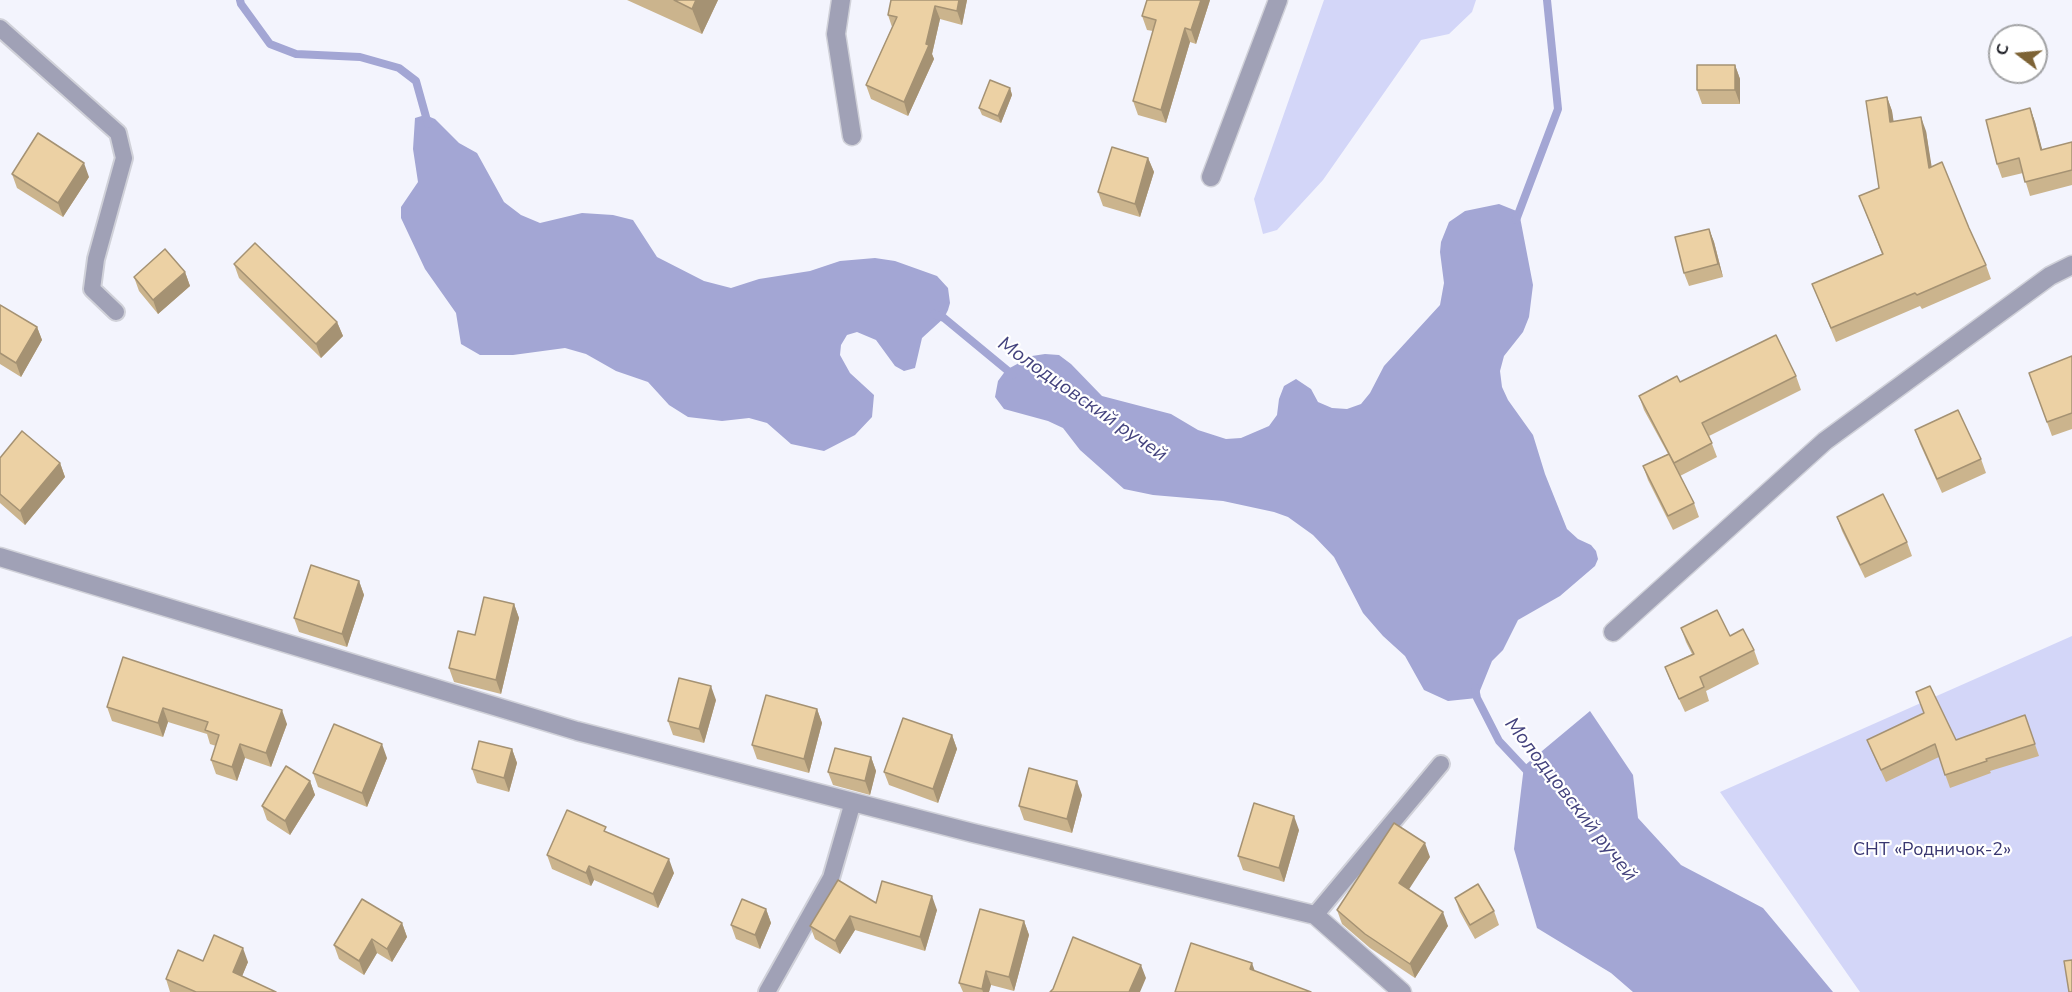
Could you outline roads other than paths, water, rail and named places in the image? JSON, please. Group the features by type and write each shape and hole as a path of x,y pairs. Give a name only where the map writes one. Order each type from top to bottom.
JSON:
{"street":[{"path":"841,0 836,34 852,136"},
{"path":"1211,177 1278,0"},
{"path":"1613,632 1825,441 2050,276 2072,265"},
{"path":"0,557 578,731 974,833 1315,915 1402,992"}],"lane":[{"path":"0,28 118,133 124,158 96,259 92,289 116,312"},
{"path":"1315,915 1441,764"},
{"path":"767,992 831,878 853,802"}],"water":[{"path":"425,115 435,119 459,143 477,153 504,202 521,215 540,223 582,213 613,215 633,220 657,257 704,281 731,288 759,279 810,271 840,261 875,258 895,261 937,276 948,288 950,303 948,310 944,318 922,338 915,368 904,371 895,366 876,340 857,332 847,335 841,345 840,355 850,373 874,395 872,417 855,435 824,451 791,444 767,423 749,418 722,421 688,417 669,405 648,382 616,371 586,354 565,348 513,355 480,355 461,344 456,313 425,269 401,218 401,207 418,182 413,149 415,118"},
{"path":"1499,204 1519,212 1533,285 1529,317 1523,332 1504,356 1500,371 1502,387 1508,400 1533,435 1545,474 1567,529 1578,539 1591,545 1598,559 1595,566 1560,596 1518,620 1503,650 1492,661 1477,698 1448,701 1424,690 1405,656 1363,613 1334,557 1313,535 1288,517 1223,501 1153,495 1124,489 1080,450 1063,428 1048,421 1004,409 995,397 998,381 1006,370 1032,356 1045,354 1059,355 1102,396 1171,414 1198,430 1226,439 1241,438 1269,426 1277,415 1279,399 1284,386 1296,379 1311,389 1318,402 1332,408 1347,409 1361,404 1370,393 1384,366 1440,305 1444,283 1441,242 1449,222 1465,211"},
{"path":"1590,711 1633,775 1638,818 1681,865 1763,908 1833,992 1633,992 1611,973 1537,928 1514,849 1524,766"}],"waterway":[{"name":"Молодцовский ручей","path":"240,0 270,44 296,54 360,57 399,68 416,81 428,124"},
{"path":"1516,220 1558,109 1547,0"},
{"name":"Молодцовский ручей","path":"934,314 944,318 1013,375"},
{"name":"Молодцовский ручей","path":"1475,688 1477,698 1499,741 1530,774"}],"park label":[{"name":"СНТ «Родничок-2»","path":"1932,851"}]}
